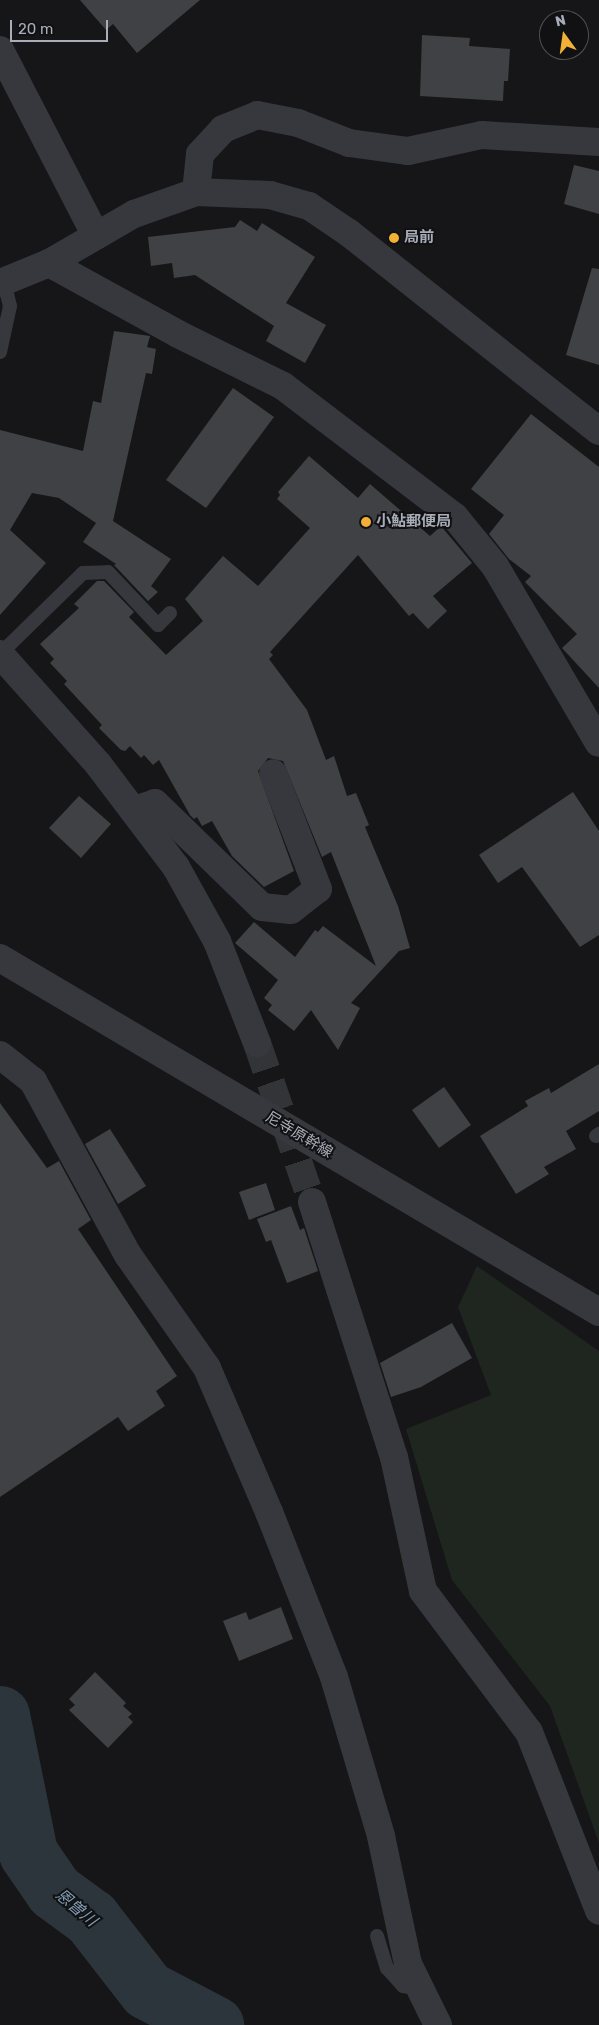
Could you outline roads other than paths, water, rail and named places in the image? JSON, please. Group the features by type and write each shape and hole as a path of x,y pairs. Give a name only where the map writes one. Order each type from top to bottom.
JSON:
{"street":[{"path":"0,50 96,236"},
{"path":"196,192 200,154 223,128 257,115 298,123 349,143 408,151 482,135 504,134 599,142"},
{"path":"2,282 49,263 134,214 196,192 270,195 309,206 349,233 599,431"},
{"path":"49,263 178,334 283,386 455,518 495,566 598,737"},
{"path":"0,654 135,810 176,867 217,941 257,1043"},
{"path":"135,810 155,803 262,907 291,910 318,889 272,792"},
{"name":"尼寺原幹線","path":"0,958 599,1312"},
{"path":"0,1055 33,1081 128,1255 207,1368 269,1512 334,1677 381,1836 408,1964 438,2025"},
{"path":"312,1202 394,1457 423,1591 529,1732 599,1911"}],"lane":[{"path":"0,352 10,306 2,282"},
{"path":"0,654 83,573 108,572 162,628 170,612"},
{"path":"377,1936 387,1968 403,1986 420,1989"}],"waterway":[{"name":"恩曽川","path":"0,1715 28,1853 54,1891 91,1918 147,1990 214,2025"}],"tunnel":[{"path":"257,1043 312,1202"}],"place":[{"name":"局前","path":"394,238"},
{"name":"小鮎郵便局","path":"366,522"}]}
